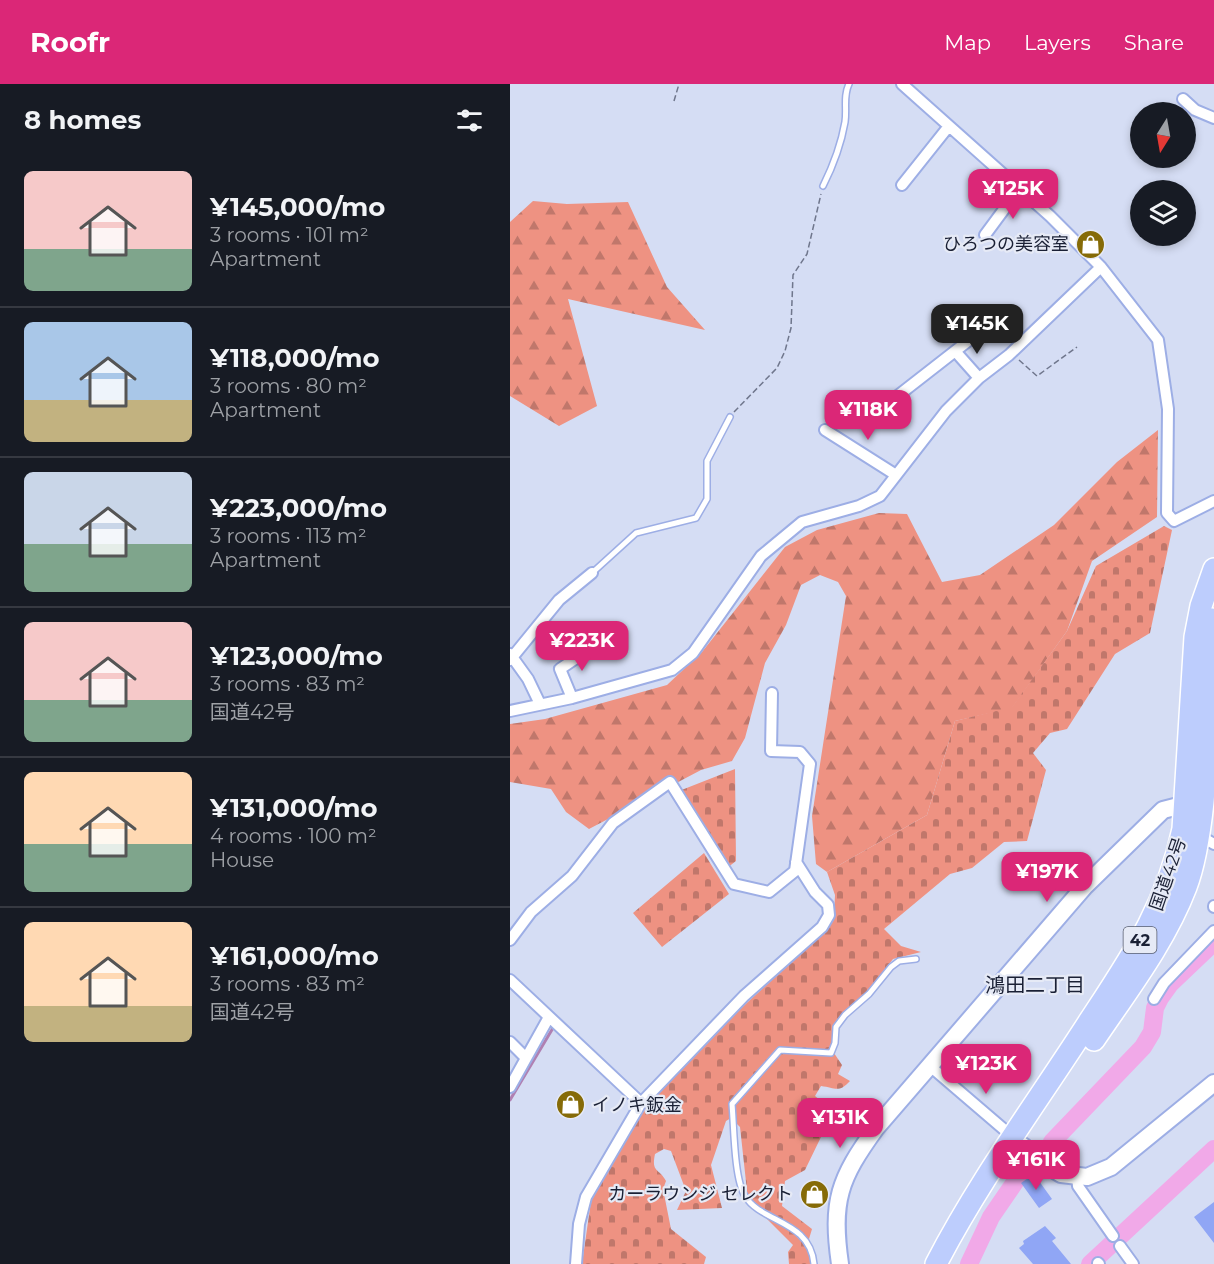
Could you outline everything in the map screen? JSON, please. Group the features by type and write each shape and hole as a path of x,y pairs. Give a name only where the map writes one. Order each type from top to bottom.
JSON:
{"highway":[{"name":"国道42号","path":"1204,715 1191,671 1201,606 1214,570"},
{"name":"国道42号","path":"936,1264 972,1200 1018,1142 1138,974 1175,913 1187,885 1197,845 1195,802 1214,610"},
{"name":"国道42号","path":"950,1264 1018,1142"}],"street":[{"path":"902,84 1019,189 1101,267 1158,340 1168,409 1167,513 1174,521 1214,501"},
{"path":"1183,99 1195,110 1214,118"},
{"path":"902,185 949,126"},
{"path":"985,235 1019,189"},
{"path":"510,711 572,698 672,670 693,653 761,556 802,522 859,506 880,496 946,411 1101,267"},
{"path":"868,419 977,334"},
{"path":"955,351 979,378"},
{"path":"825,430 896,476"},
{"path":"540,704 528,679 511,657 559,600 592,573"},
{"path":"572,698 560,669 594,646"},
{"path":"510,940 531,912 572,876 613,823 670,782 734,884 770,892 795,871 810,764 800,752 771,751 772,693"},
{"path":"840,1264 836,1214 840,1188 856,1156 876,1128 1085,886 1162,810 1195,802"},
{"path":"576,1264 579,1224 586,1197 641,1103 744,996 822,927 829,915 828,905 815,892 796,862"},
{"path":"1154,999 1164,983 1214,931"},
{"path":"510,980 641,1103"},
{"path":"510,1087 549,1017"},
{"path":"510,1042 526,1058"},
{"path":"930,1066 1037,1159 1061,1174 1077,1176 1087,1176 1111,1167 1214,1083"},
{"path":"1077,1176 1078,1186 1113,1236"},
{"path":"1120,1246 1133,1264"}],"lane":[{"path":"823,186 833,167 842,133 846,92 849,84"},
{"path":"592,573 636,533 696,518 706,499 707,460 730,417"},
{"path":"814,1264 807,1241 745,1197 740,1181 732,1104 780,1050 831,1053 835,1043 836,1027 845,1015 869,994 891,967 899,961 916,959"}],"path":[{"path":"674,101 679,84"},
{"path":"730,417 740,403 777,368 785,351 791,328 793,275 807,254 823,186"},
{"path":"1011,353 1037,376 1077,347"}],"green space":[{"path":"533,201 567,204 628,202 667,287 705,330 568,299 597,406 559,426 510,396 510,222"},
{"path":"1158,430 1157,517 1092,561 1067,631 1012,708 955,721 927,815 827,872 816,864 812,816 846,596 838,582 820,575 801,585 786,625 765,663 745,738 732,761 701,770 589,829 566,812 551,789 510,782 510,724 545,719 667,685 702,652 785,547 817,530 879,513 907,514 942,582 980,575 1054,525 1117,462"},
{"path":"1164,526 1172,530 1150,633 1115,654 1067,729 1050,733 1033,753 1046,770 1027,841 1004,842 972,868 950,874 884,929 901,946 921,952 893,959 869,990 840,1020 834,1053 842,1065 838,1074 850,1081 840,1088 821,1086 815,1096 833,1111 832,1120 805,1170 785,1181 782,1206 812,1229 809,1239 811,1264 789,1264 788,1252 793,1245 748,1200 740,1127 731,1118 726,1121 711,1165 722,1208 677,1210 686,1191 671,1151 664,1149 655,1154 655,1167 666,1181 663,1189 671,1229 706,1257 704,1264 582,1264 591,1201 640,1113 715,1032 808,947 834,915 835,895 827,872 927,815 955,721 1012,707 1067,631 1096,566"},
{"path":"735,769 736,861 727,868 679,791"},
{"path":"704,853 729,894 662,947 633,913"}],"building":[{"path":"1034,1174 1052,1199 1039,1208 1021,1183"},
{"path":"1214,1202 1214,1243 1194,1217"},
{"path":"1045,1226 1056,1238 1052,1241 1071,1264 1033,1264 1019,1248 1024,1244 1023,1241"}],"waterway":[{"path":"1052,1142 1143,1047 1152,1032 1155,1008 1160,998 1170,984 1214,942"},
{"path":"510,1100 553,1028"},
{"path":"1090,1264 1214,1149"},
{"path":"969,1264 991,1217 1017,1179"}],"place":[{"name":"ひろつの美容室","path":"1090,244"},
{"name":"イノキ鈑金","path":"571,1105"},
{"name":"カーラウンジ セレクト","path":"814,1194"}],"district":[{"name":"鴻田二丁目","path":"1035,985"}]}
